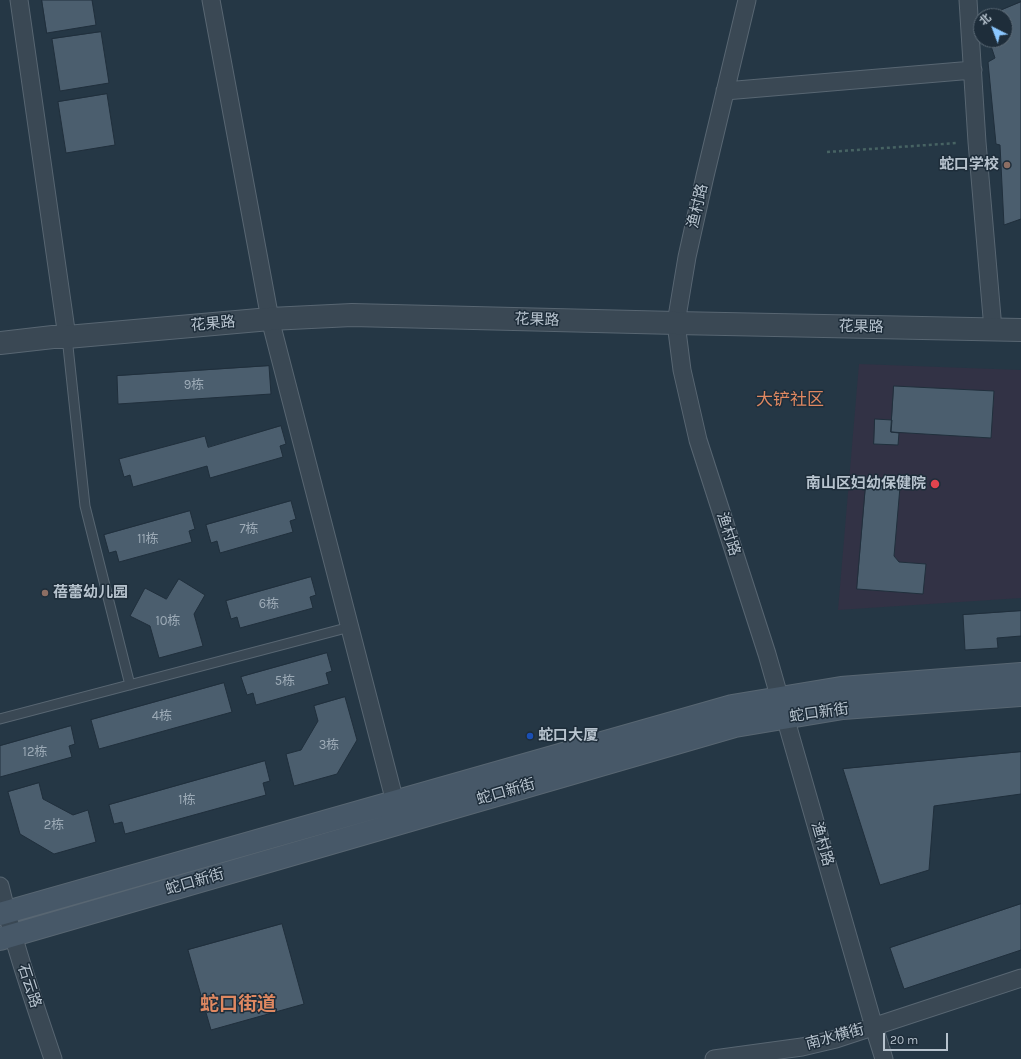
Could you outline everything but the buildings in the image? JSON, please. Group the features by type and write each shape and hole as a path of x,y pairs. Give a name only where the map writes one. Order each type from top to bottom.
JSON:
{"main road":[{"name":"蛇口新街","path":"7,937 735,726 841,688 1021,674"},
{"name":"蛇口新街","path":"3,914 732,706 843,708 1021,695"}],"street":[{"path":"0,356 36,351 60,337 19,0"},
{"path":"211,0 270,319 395,802"},
{"name":"渔村路","path":"747,0 687,257 676,324 682,370 698,440 767,654 884,1059"},
{"path":"968,0 978,142 994,329"},
{"path":"725,91 973,70"},
{"name":"花果路","path":"0,343 270,319 352,315 676,324 1021,330"},
{"name":"石云路","path":"0,886 7,937 26,979 53,1059"},
{"name":"南水横街","path":"714,1059 802,1047 836,1039 1021,978"}],"lane":[{"path":"60,337 85,506 130,685"},
{"path":"0,719 350,627"}],"path":[{"path":"827,152 978,142"}],"shaded area":[{"name":"南山区妇幼保健院","path":"859,364 1021,370 1021,598 838,610"}],"place":[{"name":"蛇口学校","path":"1007,165"},
{"name":"南山区妇幼保健院","path":"935,484"},
{"name":"蓓蕾幼儿园","path":"45,593"},
{"name":"蛇口大厦","path":"530,736"}],"district":[{"name":"大铲社区","path":"790,400"},
{"name":"蛇口街道","path":"238,1005"}]}
